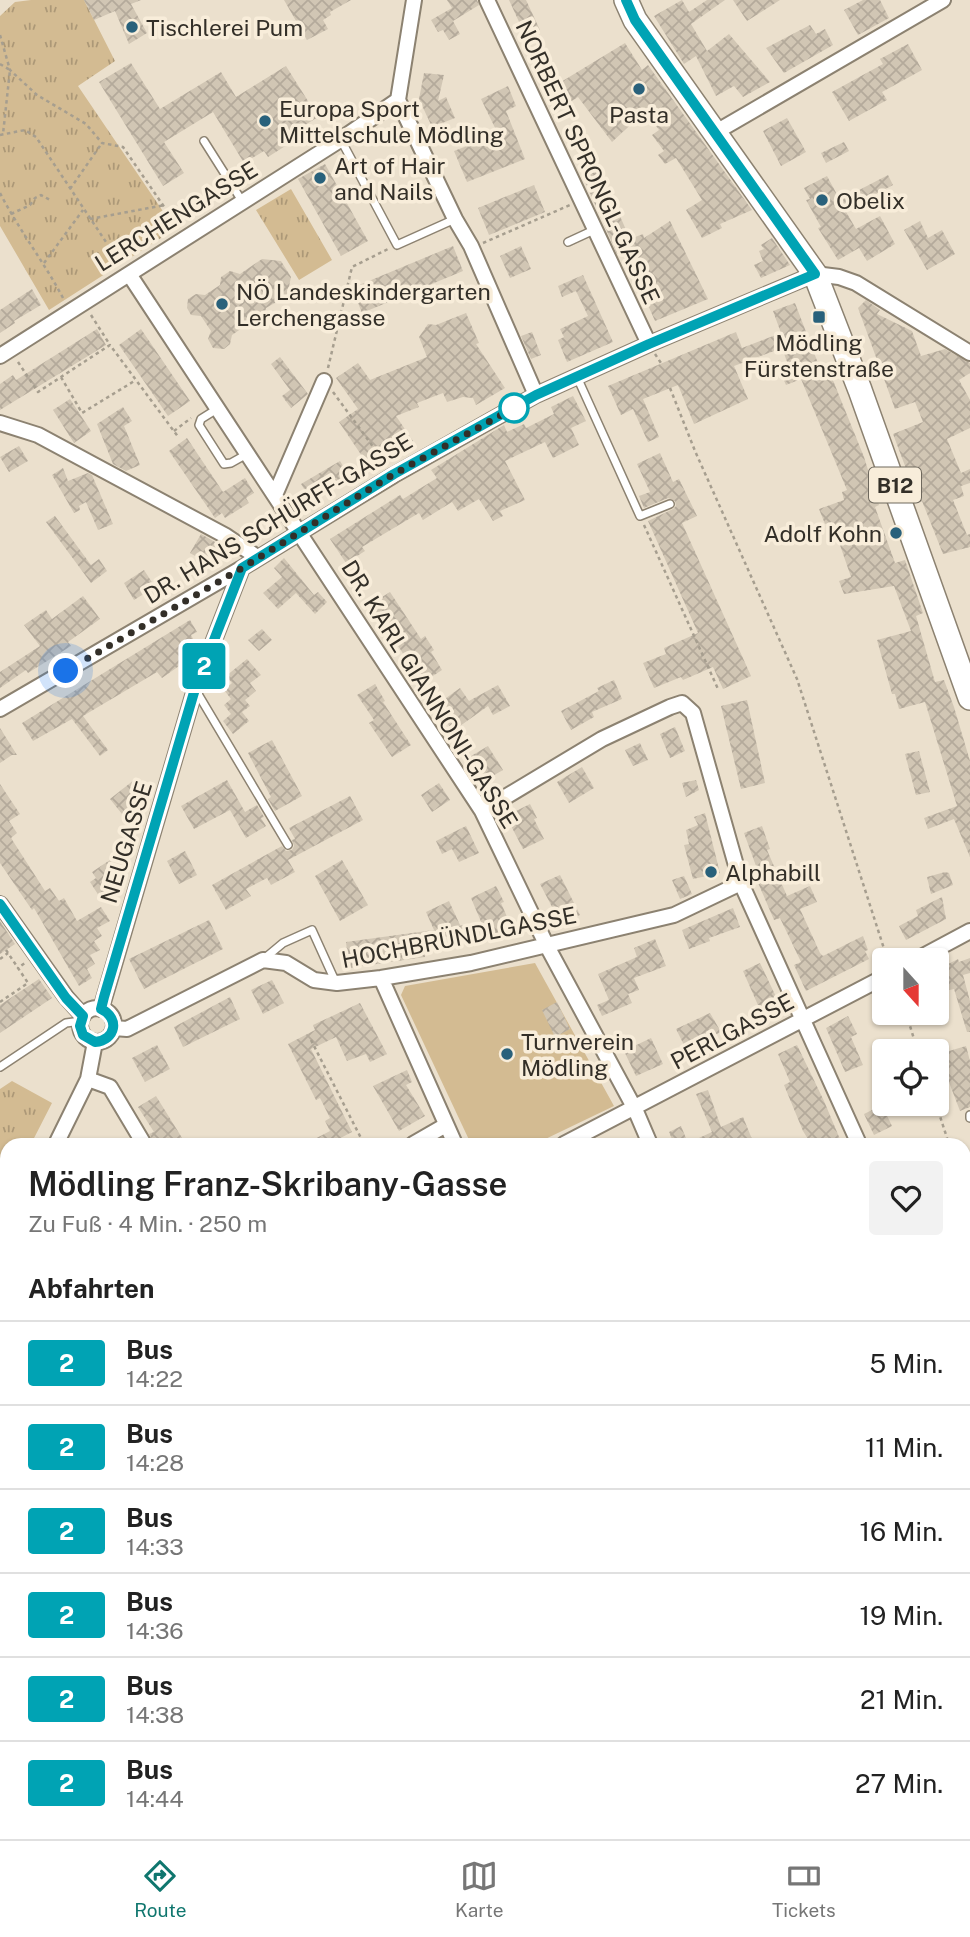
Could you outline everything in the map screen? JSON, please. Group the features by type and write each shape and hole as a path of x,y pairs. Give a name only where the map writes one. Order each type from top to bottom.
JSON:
{"main road":[{"name":"B12","path":"626,0 635,20 815,274 965,668 970,698"}],"street":[{"path":"414,0 397,100 471,246 536,395"},
{"name":"NORBERT SPRONGL-GASSE","path":"487,0 649,344"},
{"path":"716,132 943,0"},
{"name":"LERCHENGASSE","path":"5,353 340,140 397,100"},
{"name":"DR. KARL GIANNONI-GASSE","path":"129,274 482,811 547,946 635,1109 647,1138"},
{"path":"815,274 839,277 856,283 970,352"},
{"name":"DR. HANS SCHÜRFF-GASSE","path":"0,709 242,568 394,474 536,395 815,274"},
{"path":"275,495 324,381"},
{"path":"0,423 38,435 226,536 257,557"},
{"name":"NEUGASSE","path":"101,1009 195,689 242,568"},
{"path":"482,811 602,739 682,703 693,713 741,883 856,1138"},
{"name":"HOCHBRÜNDLGASSE","path":"263,960 286,963 314,980 337,983 381,978 471,963 674,915 741,883"},
{"path":"0,904 82,1018 83,1035 95,1042 106,1040 114,1028 112,1018 101,1009 91,1010 82,1018"},
{"path":"938,948 970,931"},
{"path":"114,1028 127,1029 263,960"},
{"path":"381,978 452,1138"},
{"name":"PERLGASSE","path":"576,1138 872,983"},
{"path":"59,1138 88,1079 95,1042"},
{"path":"88,1079 110,1087 141,1138"},
{"path":"423,1138 446,1125"}],"lane":[{"path":"340,140 397,245 455,219"},
{"path":"204,141 242,201"},
{"path":"568,242 594,230"},
{"path":"577,377 640,516 670,504"},
{"path":"217,409 201,419 199,425 224,464 231,463 247,453"},
{"path":"195,689 288,845"},
{"path":"263,960 283,943 312,930 337,983"},
{"path":"0,1067 66,1023 82,1018"}],"path":[{"path":"0,35 10,70 1,134 25,130 36,137 83,210 129,274"},
{"path":"0,64 37,95 86,124 102,143 123,147 185,237"},
{"path":"70,189 102,143"},
{"path":"0,193 11,214 76,307 110,345 179,438"},
{"path":"11,214 30,205 34,198 41,195 50,200"},
{"path":"471,246 491,241 580,201"},
{"path":"90,219 165,205"},
{"path":"44,263 83,210"},
{"path":"394,474 324,381 352,267 397,245"},
{"path":"5,353 38,392 110,345"},
{"path":"61,377 82,412 136,380"},
{"path":"670,388 695,451 797,679 884,948"},
{"path":"640,516 718,689"},
{"path":"0,959 7,951 27,983 0,1002"},
{"path":"18,968 37,955"},
{"path":"311,1040 360,1138"},
{"path":"940,1116 947,1138"}],"green space":[{"path":"84,0 115,61 78,86 175,229 49,310 0,226 0,16 15,2"},
{"path":"291,189 332,260 299,280 256,210"},
{"name":"Turnverein Mödling","path":"535,963 614,1106 547,1138 468,1138 401,995 405,986"},
{"path":"12,1081 52,1103 34,1138 0,1138 0,1089"}],"building":[{"name":"Tischlerei Pum","path":"84,0 141,0 131,4 147,33 129,44 115,11 94,20"},
{"path":"284,0 351,0 330,12 331,15 323,20 328,29 307,40"},
{"path":"447,0 477,0 479,5 453,21 460,34 449,40 443,30 438,32 431,20 452,8"},
{"path":"509,0 526,0 540,30 526,37"},
{"path":"682,0 689,12 707,0 725,0 691,24 707,51 729,34 770,82 743,97 734,86 716,96 696,56 684,64 654,16"},
{"path":"733,0 780,0 747,21"},
{"path":"863,0 880,0 889,18 858,35 844,10"},
{"path":"810,25 816,34 825,29 833,45 784,73 766,48"},
{"path":"625,43 642,70 648,65 752,210 720,224 722,228 702,238 686,210 702,200 676,158 665,164 658,155 664,151 652,135 659,130 645,111 612,142 578,97 567,104 556,85"},
{"path":"908,44 922,70 882,92 887,100 849,121 832,92 883,64 880,59"},
{"name":"Europa Sport Mittelschule Mödling","path":"131,63 160,109 221,72 236,97 286,66 318,117 305,125 309,131 268,157 264,151 244,163 213,112 164,142 184,173 163,186 99,82"},
{"path":"424,73 444,75 438,101 446,97 455,118 432,127 419,99"},
{"path":"508,86 516,106 506,111 525,159 467,182 454,151 498,134 481,99"},
{"path":"787,118 806,152 781,166 763,131"},
{"path":"844,142 849,151 826,163 821,153"},
{"path":"325,164 368,241 341,256 298,179"},
{"path":"599,168 630,239 643,234 644,238 670,221 708,299 655,321 624,251 617,254 583,177"},
{"path":"888,175 893,185 845,210 856,229 880,216 895,244 867,261 859,248 838,260 818,228 821,227 806,200 810,199 804,188 827,176 840,200"},
{"path":"534,185 545,212 489,235 478,208"},
{"path":"920,221 928,238 942,230 955,254 927,270 904,230"},
{"path":"772,238 790,265 761,278 754,265 763,261 759,251 764,249 761,245"},
{"path":"453,246 463,271 362,313 352,288"},
{"path":"521,246 531,269 510,278 500,256"},
{"name":"NÖ Landeskindergarten Lerchengasse","path":"262,259 281,261 291,277 287,296 266,308 263,323 256,328 245,326 232,335 230,344 224,349 213,348 208,339 211,331 201,316 191,315 187,308 188,299 196,294 205,295 220,285 221,277 230,271 240,274"},
{"path":"583,275 613,342 567,362 558,340 564,337 560,329 588,316 576,291 562,297 558,286"},
{"path":"32,289 41,305 0,333 0,310"},
{"path":"866,300 880,310 877,314 912,331 921,356 945,349 970,363 970,373 959,380 970,400 970,428 947,439 961,473 970,469 970,483 961,486 964,496 953,500 967,535 970,534 970,547 943,554 922,501 919,503 893,434 923,422 915,402 895,409 858,308"},
{"path":"795,303 821,371 828,368 864,457 879,505 875,507 895,563 905,560 923,613 916,616 935,682 944,680 954,707 970,761 970,857 954,819 928,829 924,818 957,806 925,702 899,709 895,694 892,694 877,640 911,631 894,586 844,594 839,581 851,577 832,522 825,524 819,509 844,500 842,492 847,490 801,379 786,385 781,374 790,370 782,348 734,366 748,399 694,424 678,385 643,399 659,437 648,442 633,409 621,415 608,386 736,332 742,348 781,333 773,311"},
{"path":"466,313 479,343 476,344 505,388 476,405 473,398 463,397 447,402 443,393 417,403 419,407 396,416 413,441 370,468 339,422 358,409 336,378 358,363 370,380 427,357 419,337 428,324 436,325"},
{"path":"97,329 106,345 0,410 0,384 13,375 16,380"},
{"path":"141,329 190,401 168,416 119,345"},
{"path":"532,332 541,355 531,359 521,336"},
{"path":"280,357 308,394 291,408 282,396 290,390 271,364"},
{"path":"573,396 586,421 571,428 579,445 553,458 545,442 505,461 525,500 500,511 503,516 493,521 479,499 458,511 452,502 423,520 419,513 362,547 365,551 346,563 330,539 400,495 403,499 437,478 431,470 504,425 507,432 524,424 526,428 554,414 551,407"},
{"path":"70,399 91,431 74,443 53,410"},
{"path":"123,407 132,421 124,426 140,465 126,471 113,464 97,424"},
{"path":"187,438 223,492 245,478 254,493 246,498 249,503 225,518 222,513 215,518 169,451"},
{"path":"19,446 28,461 9,472 0,457"},
{"path":"660,453 673,482 679,479 697,516 682,523 751,676 723,689 713,667 683,680 681,677 654,688 643,663 666,654 664,648 698,633 648,521 673,509 676,506 675,501 668,498 644,508 639,496 650,492 637,464"},
{"path":"340,461 351,479 312,502 301,484"},
{"path":"63,468 68,481 88,473 92,475 113,524 98,530 86,502 74,513 52,475"},
{"path":"55,516 91,565 99,559 107,571 91,583 46,522"},
{"path":"201,534 222,546 211,565 190,553"},
{"path":"284,558 314,595 318,592 327,602 315,614 296,593 278,609 263,593 282,577 274,568"},
{"path":"144,570 155,587 134,600 124,583"},
{"path":"390,592 421,639 425,636 442,670 422,683 371,604"},
{"path":"83,596 100,619 68,642 71,646 28,673 26,670 0,688 0,672 40,646 24,625 46,610 52,619"},
{"path":"190,620 197,632 191,635 197,646 185,652 189,659 162,678 157,672 83,716 108,750 100,756 72,719 33,741 22,723"},
{"path":"262,629 272,640 259,651 248,640"},
{"path":"247,659 261,675 250,683 256,691 245,700 250,706 242,712 249,721 233,734 223,721 231,714 224,705 231,699 224,690 232,683 226,676"},
{"path":"614,680 622,699 592,712 594,717 571,730 561,711"},
{"path":"375,684 385,701 383,702 411,745 392,757 369,723 374,720 357,695"},
{"path":"498,685 510,706 493,715 488,706 453,731 435,706 460,688 469,701"},
{"path":"747,700 765,783 741,789 721,706"},
{"path":"675,727 685,751 670,758 660,734"},
{"path":"0,728 17,755 12,755 0,763"},
{"path":"272,740 302,796 275,811 268,799 271,797 248,753"},
{"path":"640,743 648,760 633,766 625,750"},
{"path":"488,746 503,770 482,782 466,759"},
{"path":"919,751 930,792 916,795 905,754"},
{"path":"582,767 594,788 569,803 557,782"},
{"path":"134,780 143,792 129,803 132,807 122,814 110,799"},
{"path":"227,780 245,812 257,805 264,817 261,818 266,826 246,838 230,810 194,829 181,806"},
{"path":"696,780 699,790 686,797 682,783"},
{"path":"439,783 450,800 432,812 421,795"},
{"path":"0,784 20,814 9,821 17,833 11,838 45,891 50,888 59,901 64,898 77,921 101,907 110,921 97,928 102,936 94,941 100,950 90,955 95,964 87,969 92,978 79,986 34,908 32,910 0,863"},
{"path":"350,796 363,820 288,860 295,872 271,885 267,878 246,889 251,896 226,910 212,885 282,846 286,851 292,850 292,840 295,839 289,828"},
{"path":"530,804 544,839 523,849 506,816"},
{"path":"705,813 720,873 693,879 684,845 689,844 686,830 698,825 694,817"},
{"path":"466,826 479,853 459,862 452,849 442,854 436,841"},
{"path":"762,826 770,849 767,850 787,896 810,886 817,902 800,909 820,953 823,956 863,936 868,950 865,951 869,959 806,991 794,965 801,962 780,918 774,920 756,878 760,877 744,833"},
{"path":"185,851 197,875 179,884 167,861"},
{"path":"110,860 118,873 111,900 101,899 90,882 96,878 92,872"},
{"path":"342,860 368,905 340,921 315,876"},
{"path":"949,873 953,885 931,894 927,877"},
{"path":"560,875 580,915 561,924 540,884"},
{"path":"684,876 692,894 680,899 672,880"},
{"path":"496,886 514,933 490,943 471,898"},
{"path":"942,897 946,919 906,940 899,926 918,916 916,910"},
{"path":"449,901 460,925 458,926 464,925 465,928 424,947 425,957 349,968 346,942 434,930 426,912"},
{"path":"733,908 740,927 709,938 710,941 689,949 682,930"},
{"path":"209,920 223,949 144,989 129,959"},
{"path":"0,921 15,944 0,954"},
{"path":"655,939 666,966 634,978 639,990 628,994 632,1003 602,1016 597,1005 609,1000 598,974 637,957 634,948"},
{"path":"970,958 970,973 963,975 970,1001 970,1032 967,1032 954,989 949,990 949,964 958,959 959,962"},
{"path":"760,963 779,1003 761,1012 743,971"},
{"path":"39,979 52,998 0,1033 0,1005"},
{"path":"272,980 284,1003 263,1014 251,990"},
{"path":"230,997 240,1019 183,1047 174,1027"},
{"path":"557,1002 570,1029 555,1037 542,1010"},
{"path":"360,1003 387,1054 370,1062 366,1054 347,1061 336,1037 311,1049 352,1132 340,1138 317,1138 330,1131 325,1121 330,1118 320,1098 316,1100 288,1044 315,1030 313,1025"},
{"path":"710,1013 721,1032 686,1049 676,1029"},
{"path":"848,1016 857,1034 851,1037 863,1065 845,1072 826,1028"},
{"path":"651,1038 663,1064 636,1076 624,1051"},
{"path":"157,1045 170,1069 145,1082 132,1058"},
{"path":"797,1045 839,1138 807,1138 784,1085 790,1082 778,1054"},
{"path":"966,1046 970,1061 970,1107 960,1111 949,1082 949,1051"},
{"path":"407,1070 412,1082 406,1085 425,1116 399,1131 373,1086"},
{"path":"708,1090 721,1127 743,1117 752,1138 699,1138 712,1132 696,1094"},
{"path":"156,1096 182,1138 151,1138 149,1134 154,1132 138,1107"},
{"path":"872,1110 872,1116 887,1116 892,1126 874,1135 864,1114"},
{"path":"681,1126 686,1138 672,1138 669,1132"}],"bus line":[{"name":"2","path":"0,904 66,998 83,1016 80,1026 83,1035 95,1042 110,1037 114,1023 110,1014 101,1009 104,997 195,689 242,568 394,474 536,395 815,274 635,20 626,0"}],"place":[{"name":"Tischlerei Pum","path":"132,27"},
{"name":"Pasta","path":"639,89"},
{"name":"Europa Sport Mittelschule Mödling","path":"265,121"},
{"name":"Art of Hair and Nails","path":"320,178"},
{"name":"Obelix","path":"822,200"},
{"name":"NÖ Landeskindergarten Lerchengasse","path":"222,304"},
{"name":"Mödling Fürstenstraße","path":"819,317"},
{"name":"Adolf Kohn","path":"896,533"},
{"name":"Alphabill","path":"711,872"},
{"name":"Turnverein Mödling","path":"507,1054"}],"route":[{"path":"66,671 242,568 394,474 514,408"}]}
